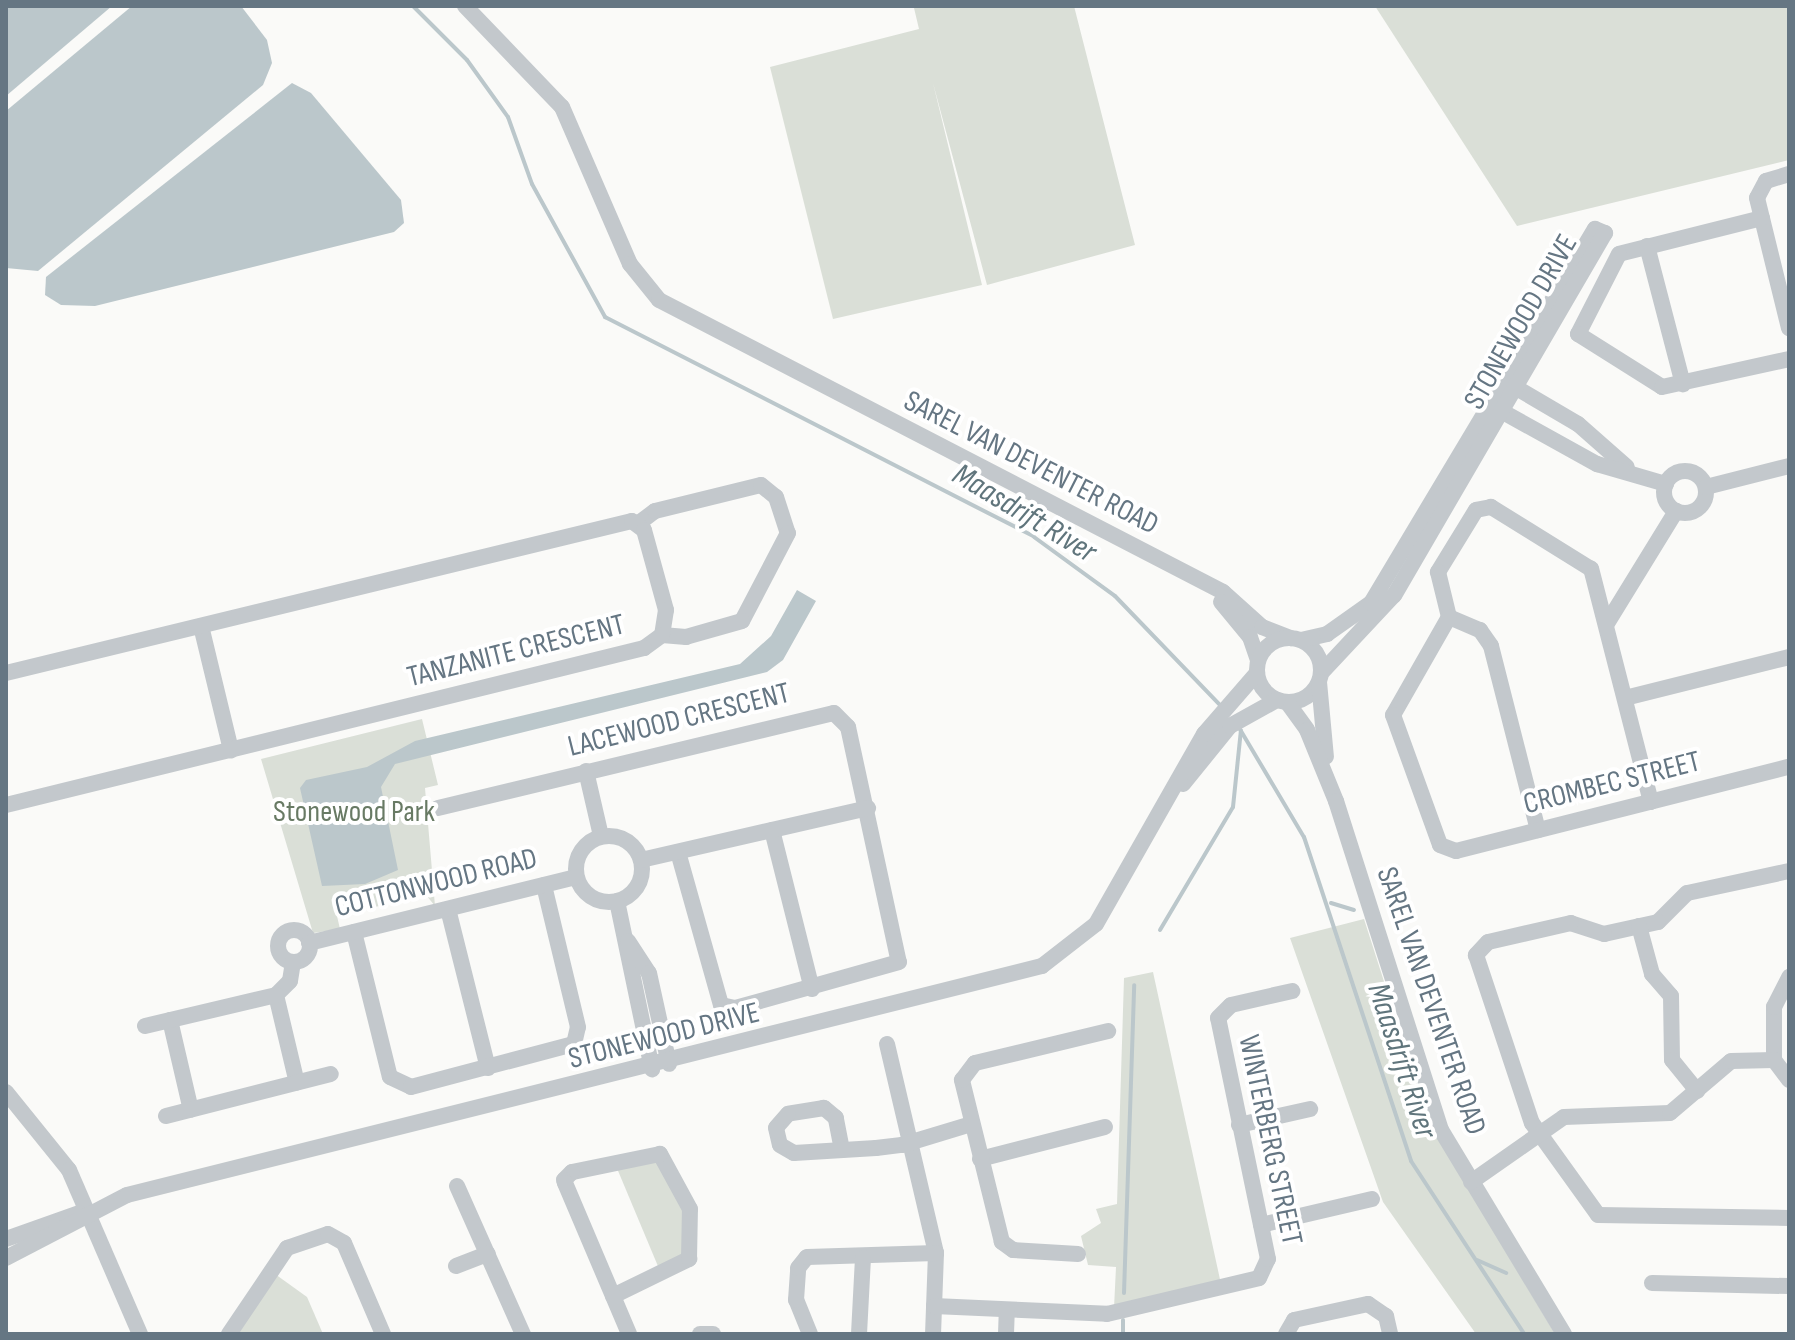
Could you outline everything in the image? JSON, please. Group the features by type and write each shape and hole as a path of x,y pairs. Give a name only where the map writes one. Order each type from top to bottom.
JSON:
{"street":[{"name":"SAREL VAN DEVENTER ROAD","path":"465,6 562,107 630,264 651,293 839,396 1197,580 1262,627 1296,639"},
{"path":"1789,174 1766,181 1757,198 1789,328"},
{"path":"1762,218 1647,246 1614,259 1578,334 1655,385 1683,384 1789,359"},
{"name":"STONEWOOD DRIVE","path":"1321,677 1394,595 1497,409 1605,233 1595,229 1511,385"},
{"path":"1647,246 1683,384"},
{"path":"1511,385 1578,424 1627,467 1666,484 1676,511"},
{"path":"1497,409 1597,464 1627,467"},
{"name":"STONEWOOD DRIVE","path":"1296,639 1327,634 1371,603 1497,409"},
{"path":"1676,511 1694,511 1706,487 1789,466"},
{"path":"1666,484 1685,471 1706,487"},
{"path":"6,673 639,523 655,511 761,485 776,497 788,533 742,621 686,637 662,635"},
{"path":"1538,830 1491,646 1480,630 1449,617 1438,572 1472,514 1491,507 1589,565 1651,802"},
{"path":"1606,625 1676,511"},
{"name":"TANZANITE CRESCENT","path":"6,805 644,648 662,635 666,610 639,523"},
{"name":"SAREL VAN DEVENTER ROAD","path":"1197,580 1246,631 1257,667"},
{"name":"CROMBEC STREET","path":"1449,617 1393,715 1434,838 1448,849 1538,830 1789,767"},
{"path":"201,626 231,750"},
{"path":"1296,639 1317,653 1321,677 1307,698 1282,701 1257,667 1272,643 1296,639"},
{"path":"1625,698 1789,657"},
{"name":"STONEWOOD DRIVE","path":"6,1239 127,1195 652,1069 1042,966 1096,924 1171,797 1217,729 1241,707 1257,667"},
{"name":"SAREL VAN DEVENTER ROAD","path":"1321,677 1320,726 1336,801"},
{"name":"SAREL VAN DEVENTER ROAD","path":"1282,701 1307,730 1336,801 1426,1091 1471,1182 1564,1334"},
{"name":"STONEWOOD DRIVE","path":"1241,707 1282,701"},
{"name":"LACEWOOD CRESCENT","path":"438,808 834,713 848,727 868,808"},
{"path":"586,771 601,836"},
{"path":"641,860 868,808 902,957 891,969 735,1008 717,1002 678,852"},
{"path":"772,830 812,989"},
{"path":"601,836 626,840 641,860 638,886 617,901 592,898 576,877 580,851 601,836"},
{"path":"1789,871 1687,893 1668,917 1639,926 1604,934 1571,923 1488,942 1477,951 1539,1134 1605,1220 1789,1218"},
{"name":"COTTONWOOD ROAD","path":"309,943 576,877"},
{"path":"354,932 393,1082 411,1087 566,1049 578,1036 544,885"},
{"path":"617,901 652,1069"},
{"path":"448,909 488,1068"},
{"path":"1639,926 1652,974 1671,996 1672,1060 1697,1091"},
{"name":"COTTONWOOD ROAD","path":"294,931 309,943 304,959 293,962 280,953 281,938 294,931"},
{"path":"627,940 649,973 669,1064"},
{"path":"145,1026 276,995 290,981 293,962"},
{"path":"1789,977 1774,1007 1774,1060 1789,1080"},
{"name":"WINTERBERG STREET","path":"934,1306 1107,1314 1249,1283 1268,1264 1218,1018 1231,1005 1292,991"},
{"path":"276,995 297,1083"},
{"path":"170,1020 191,1110"},
{"path":"1078,1254 1005,1245 980,1159 962,1080 968,1067 1108,1031"},
{"path":"887,1044 936,1253 933,1334"},
{"path":"1471,1182 1539,1134 1573,1115 1670,1113 1731,1061 1774,1060"},
{"path":"166,1116 331,1074"},
{"path":"6,1092 69,1170 140,1334"},
{"path":"1239,1125 1310,1109"},
{"path":"842,1150 911,1142 971,1124"},
{"path":"980,1159 1105,1127"},
{"path":"613,1296 689,1259 690,1209 660,1154 572,1172 564,1180 629,1334"},
{"path":"457,1186 523,1334"},
{"path":"1261,1225 1372,1199"},
{"name":"STONEWOOD DRIVE","path":"6,1258 88,1211"},
{"path":"229,1334 287,1248 328,1234 346,1247 383,1334"},
{"path":"810,1334 796,1300 800,1264 817,1254 863,1258 936,1253"},
{"path":"456,1266 488,1254"},
{"path":"859,1334 863,1258"},
{"path":"1652,1283 1789,1286"},
{"path":"1286,1334 1294,1320 1368,1304 1386,1316 1390,1334"},
{"path":"1006,1334 1007,1310"},
{"path":"700,1334 713,1334"}],"green space":[{"path":"1074,6 1135,245 987,285 933,83 982,285 833,319 770,67 919,29 914,8"},
{"path":"1375,6 1789,6 1789,160 1517,226"},
{"name":"Stonewood Park","path":"422,719 438,785 425,788 435,906 426,895 337,916 340,929 313,933 261,759"},
{"path":"1364,919 1429,1122 1555,1334 1476,1334 1383,1202 1290,938"},
{"path":"1153,972 1221,1284 1114,1308 1116,1267 1088,1265 1081,1236 1101,1223 1096,1209 1117,1204 1124,978"},
{"path":"655,1158 683,1204 684,1255 660,1271 616,1166"},
{"path":"275,1274 307,1297 323,1334 234,1334"}],"shaded area":[{"path":"6,6 112,6 6,96"},
{"path":"132,6 241,6 267,40 272,63 263,85 38,271 6,268 6,111"},
{"path":"292,83 311,93 401,200 404,223 394,232 95,306 61,305 45,295 46,277"},
{"path":"797,590 816,601 783,660 767,672 395,764 381,787 398,870 365,884 322,886 300,788 306,780 367,767 415,741 740,664 771,636"}],"waterway":[{"name":"Maasdrift River","path":"413,6 467,60 508,117 532,184 605,317 1034,537 1115,596 1222,707"},
{"name":"Maasdrift River","path":"1238,726 1304,837 1411,1161 1524,1334"},
{"path":"1160,930 1233,807 1241,730"},
{"path":"1331,903 1354,910"},
{"path":"1124,1293 1134,985"},
{"path":"1477,1260 1506,1273"},
{"path":"1123,1320 1123,1334"}]}
